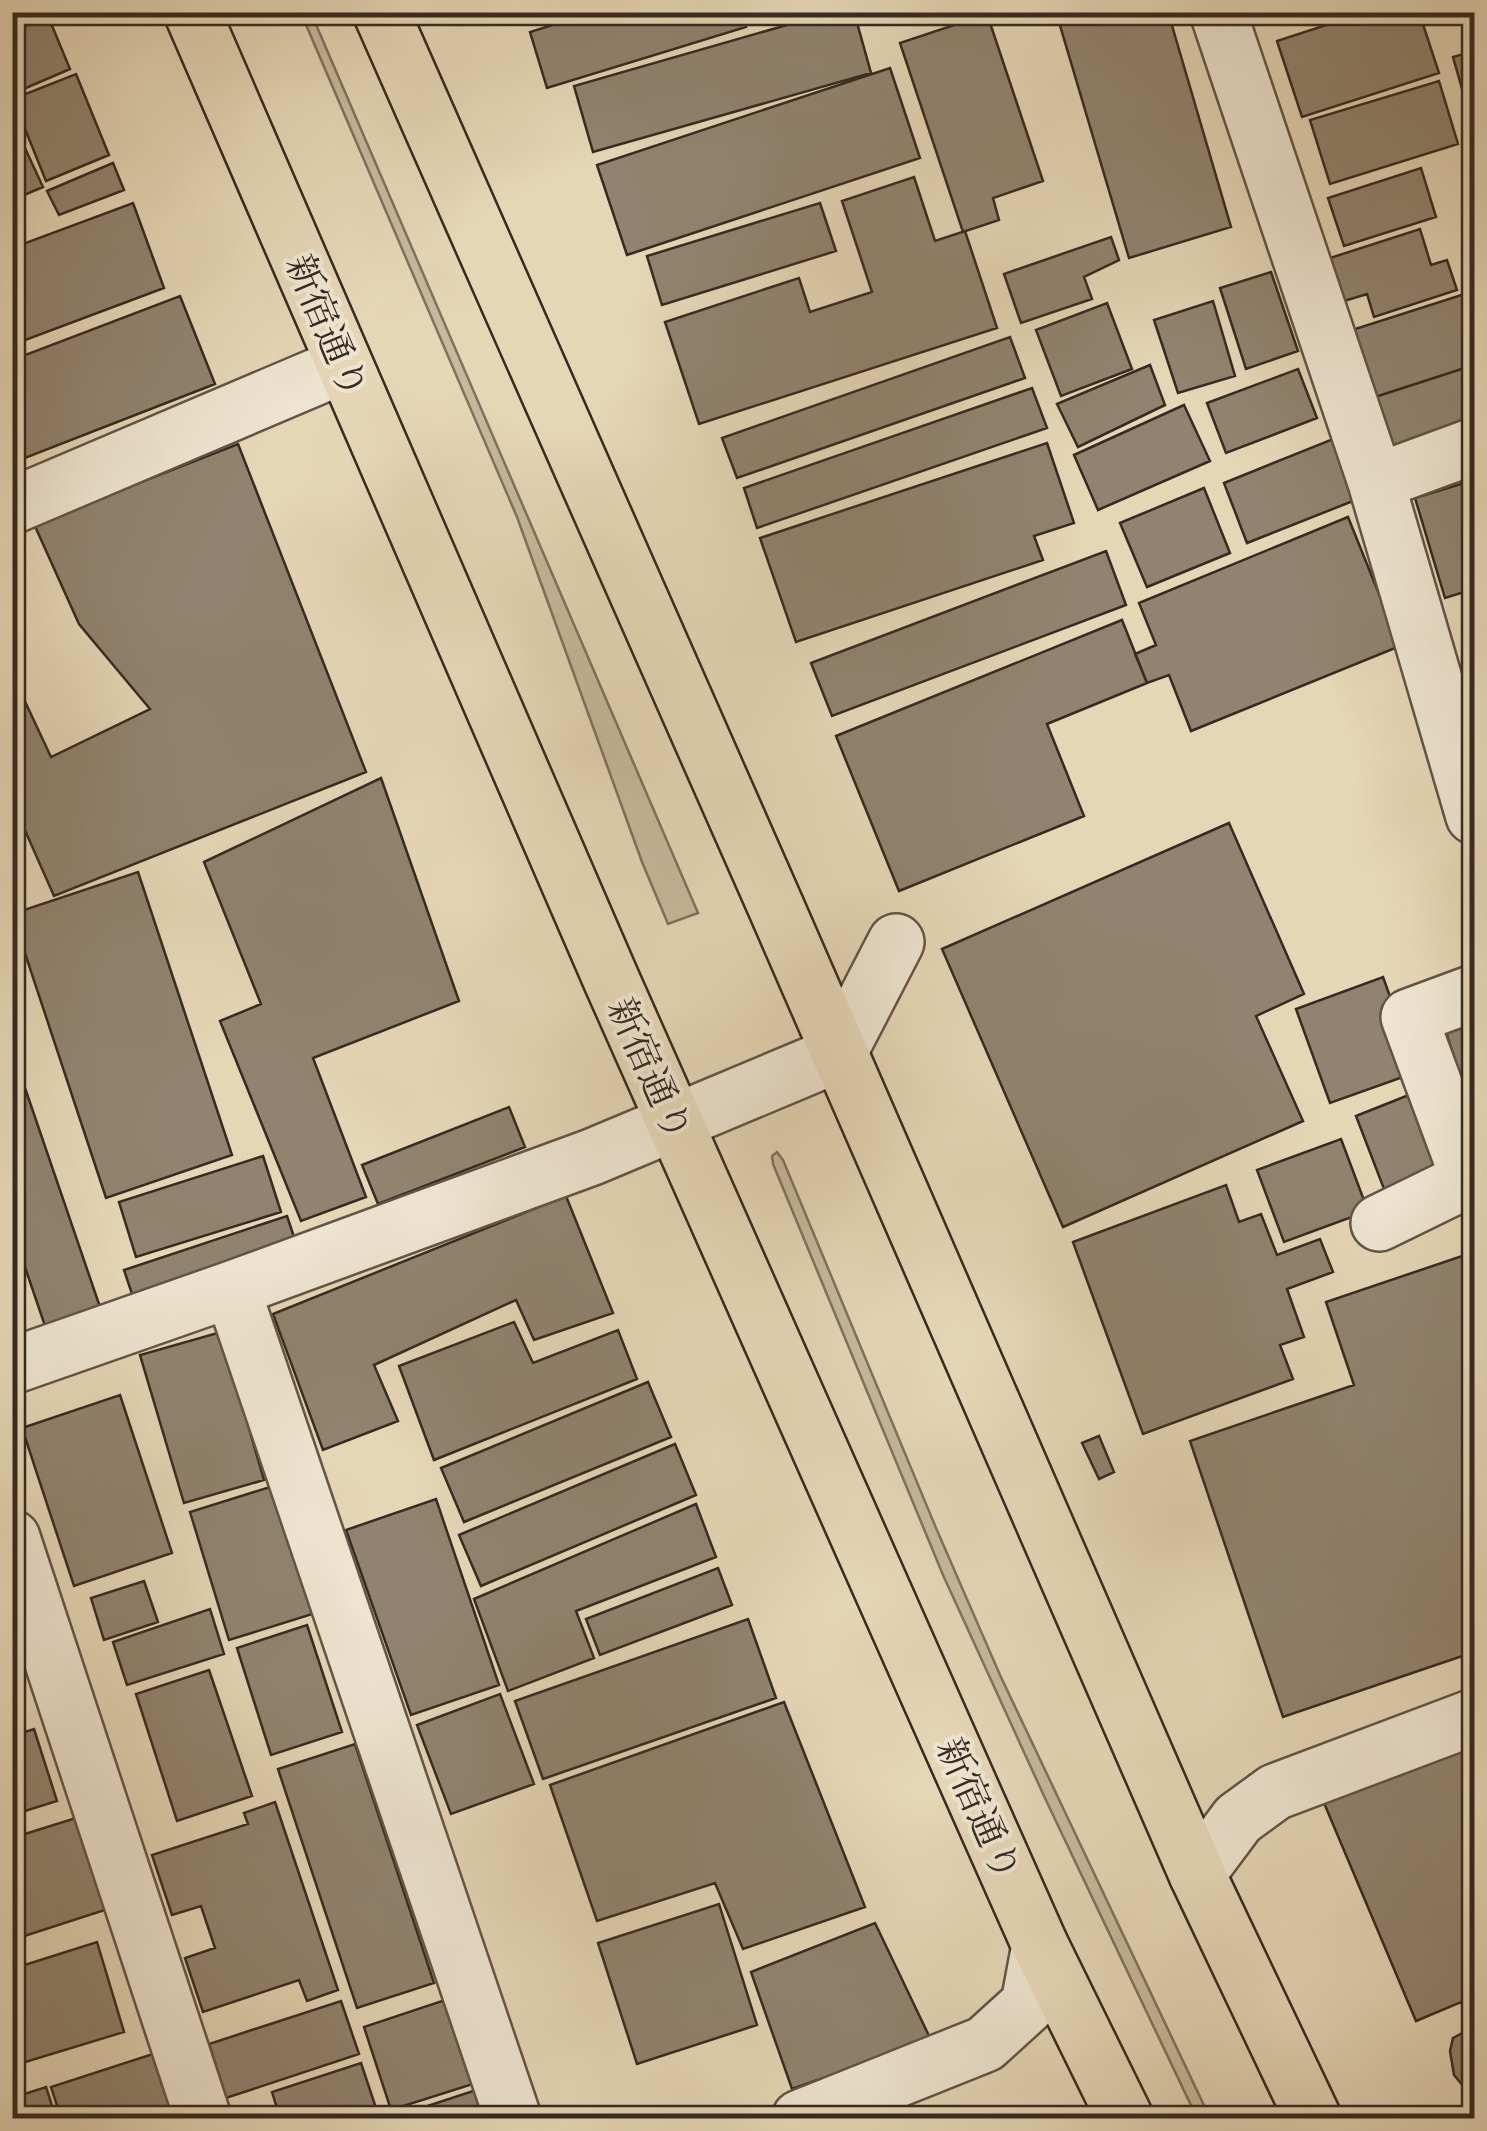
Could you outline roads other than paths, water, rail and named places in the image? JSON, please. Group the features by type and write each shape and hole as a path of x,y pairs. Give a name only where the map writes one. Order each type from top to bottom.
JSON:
{"highway":[{"name":"新宿通り","path":"192,12 674,1123 1040,1945 1125,2118"},
{"path":"380,12 769,891 1196,1874 1313,2118"}],"street":[{"path":"1218,12 1376,482 1474,816"},
{"path":"12,506 344,365"},
{"path":"1376,482 1474,446"},
{"path":"12,1366 592,1158 838,1054 896,942"},
{"path":"1380,1223 1468,1179 1409,1017 1474,994"},
{"path":"232,1289 513,2118"},
{"path":"12,1538 203,2118"},
{"path":"1196,1874 1238,1820 1275,1792 1474,1717"},
{"path":"800,2118 986,2044 1029,2004 1040,1945"}]}
